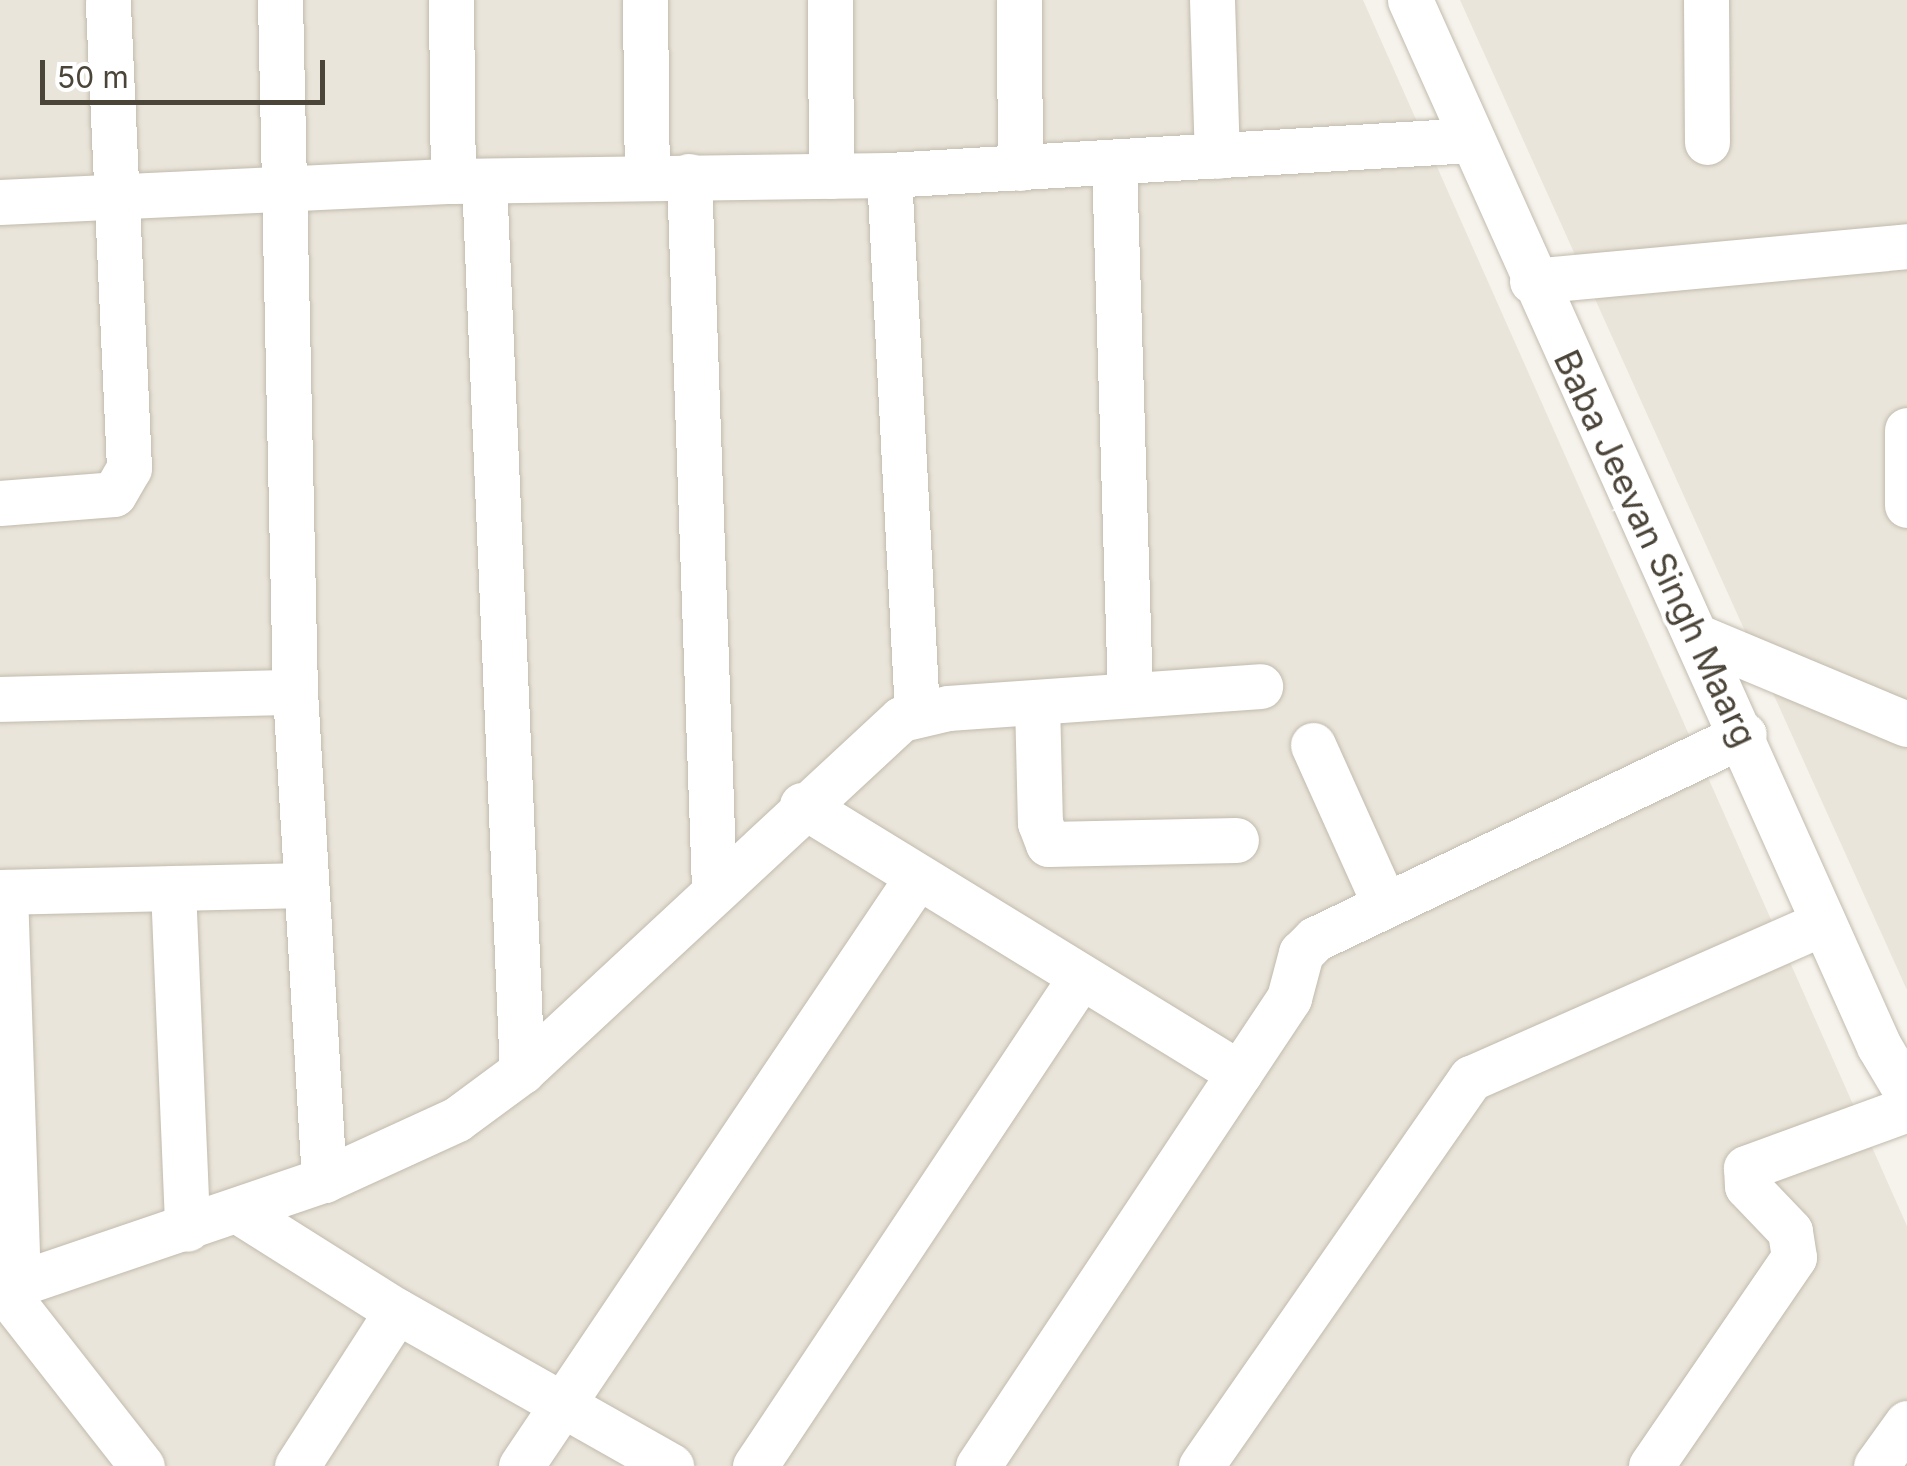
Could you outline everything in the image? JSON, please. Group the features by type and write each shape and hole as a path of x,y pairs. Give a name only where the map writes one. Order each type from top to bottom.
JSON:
{"street":[{"path":"0,503 96,497 124,485 129,468 108,0"},
{"path":"280,0 295,692 324,1180"},
{"path":"450,0 468,181 522,1070"},
{"path":"645,0 668,176 714,890"},
{"path":"830,0 831,176"},
{"path":"1018,0 1020,168"},
{"path":"1212,0 1217,156"},
{"name":"Baba Jeevan Singh Maarg","path":"1410,0 1532,281 1744,734 1823,923 1900,1058"},
{"path":"1706,0 1707,142"},
{"path":"0,202 468,181 890,175 1470,140"},
{"path":"1114,163 1130,694"},
{"path":"890,175 917,712"},
{"path":"1532,281 1907,246"},
{"path":"1907,430 1907,505"},
{"path":"1701,638 1907,724"},
{"path":"7,1288 324,1180 458,1119 522,1070 802,805 917,712 1260,686"},
{"path":"0,699 295,692"},
{"path":"1037,702 1040,822 1048,844 1236,840"},
{"path":"978,1466 1289,998 1301,953 1315,939 1744,734"},
{"path":"1313,745 1385,905"},
{"path":"802,805 916,879 1239,1073"},
{"path":"521,1466 916,879"},
{"path":"142,1466 7,1288 3,892 304,885"},
{"path":"173,888 187,1229"},
{"path":"1200,1466 1471,1078 1823,923"},
{"path":"754,1466 1080,978"},
{"path":"1651,1466 1794,1258 1790,1231 1747,1186 1746,1168 1907,1109"},
{"path":"238,1211 397,1311 671,1466"},
{"path":"297,1466 397,1311"},
{"path":"1876,1466 1907,1424"}],"shaded area":[{"path":"0,0 1363,0 1907,1226 1907,1466 0,1466"},
{"path":"1460,0 1907,0 1907,990"}]}
